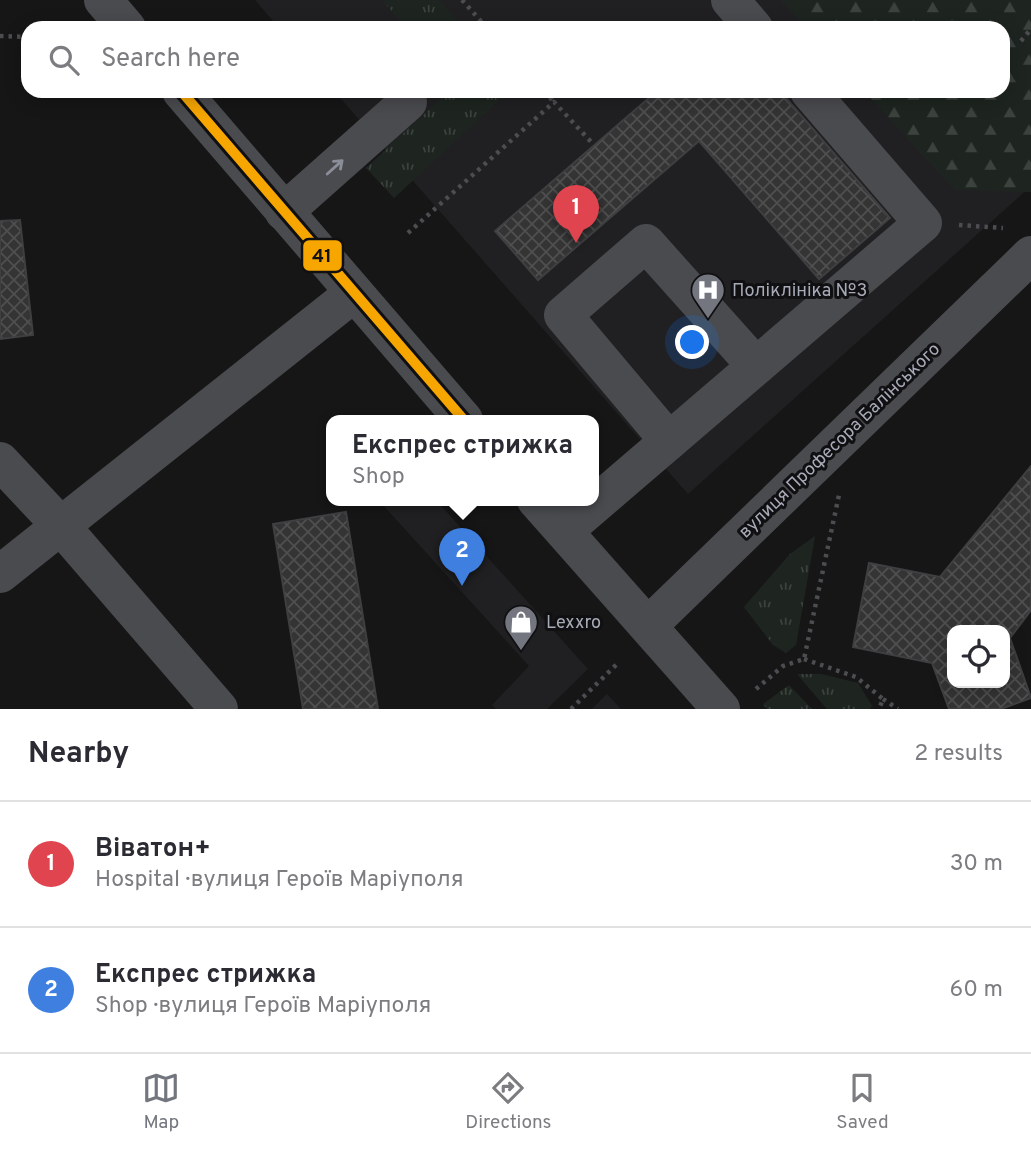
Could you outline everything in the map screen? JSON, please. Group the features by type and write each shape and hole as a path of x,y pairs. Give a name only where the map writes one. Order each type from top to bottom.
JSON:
{"street":[{"path":"103,0 121,21"},
{"path":"730,0 748,21"},
{"path":"187,98 460,415"},
{"path":"599,501 923,223 815,98"},
{"path":"284,212 408,102"},
{"path":"669,441 563,315 646,243 756,366"},
{"name":"вулиця Професора Балінського","path":"648,626 1031,255"},
{"path":"0,575 354,293"},
{"path":"0,461 61,526 219,709"},
{"path":"541,506 721,709"},
{"path":"564,531 593,506"}],"path":[{"path":"461,0 480,21"},
{"path":"1021,41 1031,29"},
{"path":"0,36 21,37"},
{"path":"550,98 594,145"},
{"path":"408,233 554,102"},
{"path":"923,223 1004,228"},
{"path":"804,659 840,491"},
{"path":"756,688 783,666 804,659 856,677 898,709"},
{"path":"571,709 618,663"},
{"path":"878,709 883,699"}],"shaded area":[{"path":"255,0 948,0 968,21 273,21"},
{"name":"Поліклініка №3","path":"340,98 1005,98 1031,186 688,494"},
{"path":"384,506 441,506 588,669 547,709 496,709 492,705 529,666"},
{"path":"607,694 621,709 592,709"}],"green space":[{"path":"382,0 439,0 458,21 401,21"},
{"path":"781,0 1031,0 1031,192 955,190 870,98 1010,98 1010,21 800,21"},
{"path":"441,98 501,98 394,198 366,168"},
{"path":"815,536 796,645 786,653 773,645 744,607 790,554"},
{"path":"797,674 821,674 858,683 872,706 870,709 827,709"},
{"path":"789,685 812,709 767,709 763,704"}],"building":[{"path":"649,98 786,98 890,218 819,279 699,141 538,280 495,231"},
{"path":"20,220 33,335 0,339 0,221"},
{"path":"1031,466 1031,610 1010,638 1031,698 1001,709 949,709 932,663 853,647 869,563 940,577"},
{"path":"346,512 378,709 303,709 273,524"}],"transit line":[{"name":"41","path":"187,98 460,415"}],"place":[{"name":"Віватон+","path":"576,243"},
{"name":"Поліклініка №3","path":"708,320"},
{"name":"Експрес стрижка","path":"462,586"},
{"name":"Lexxro","path":"521,652"}]}
